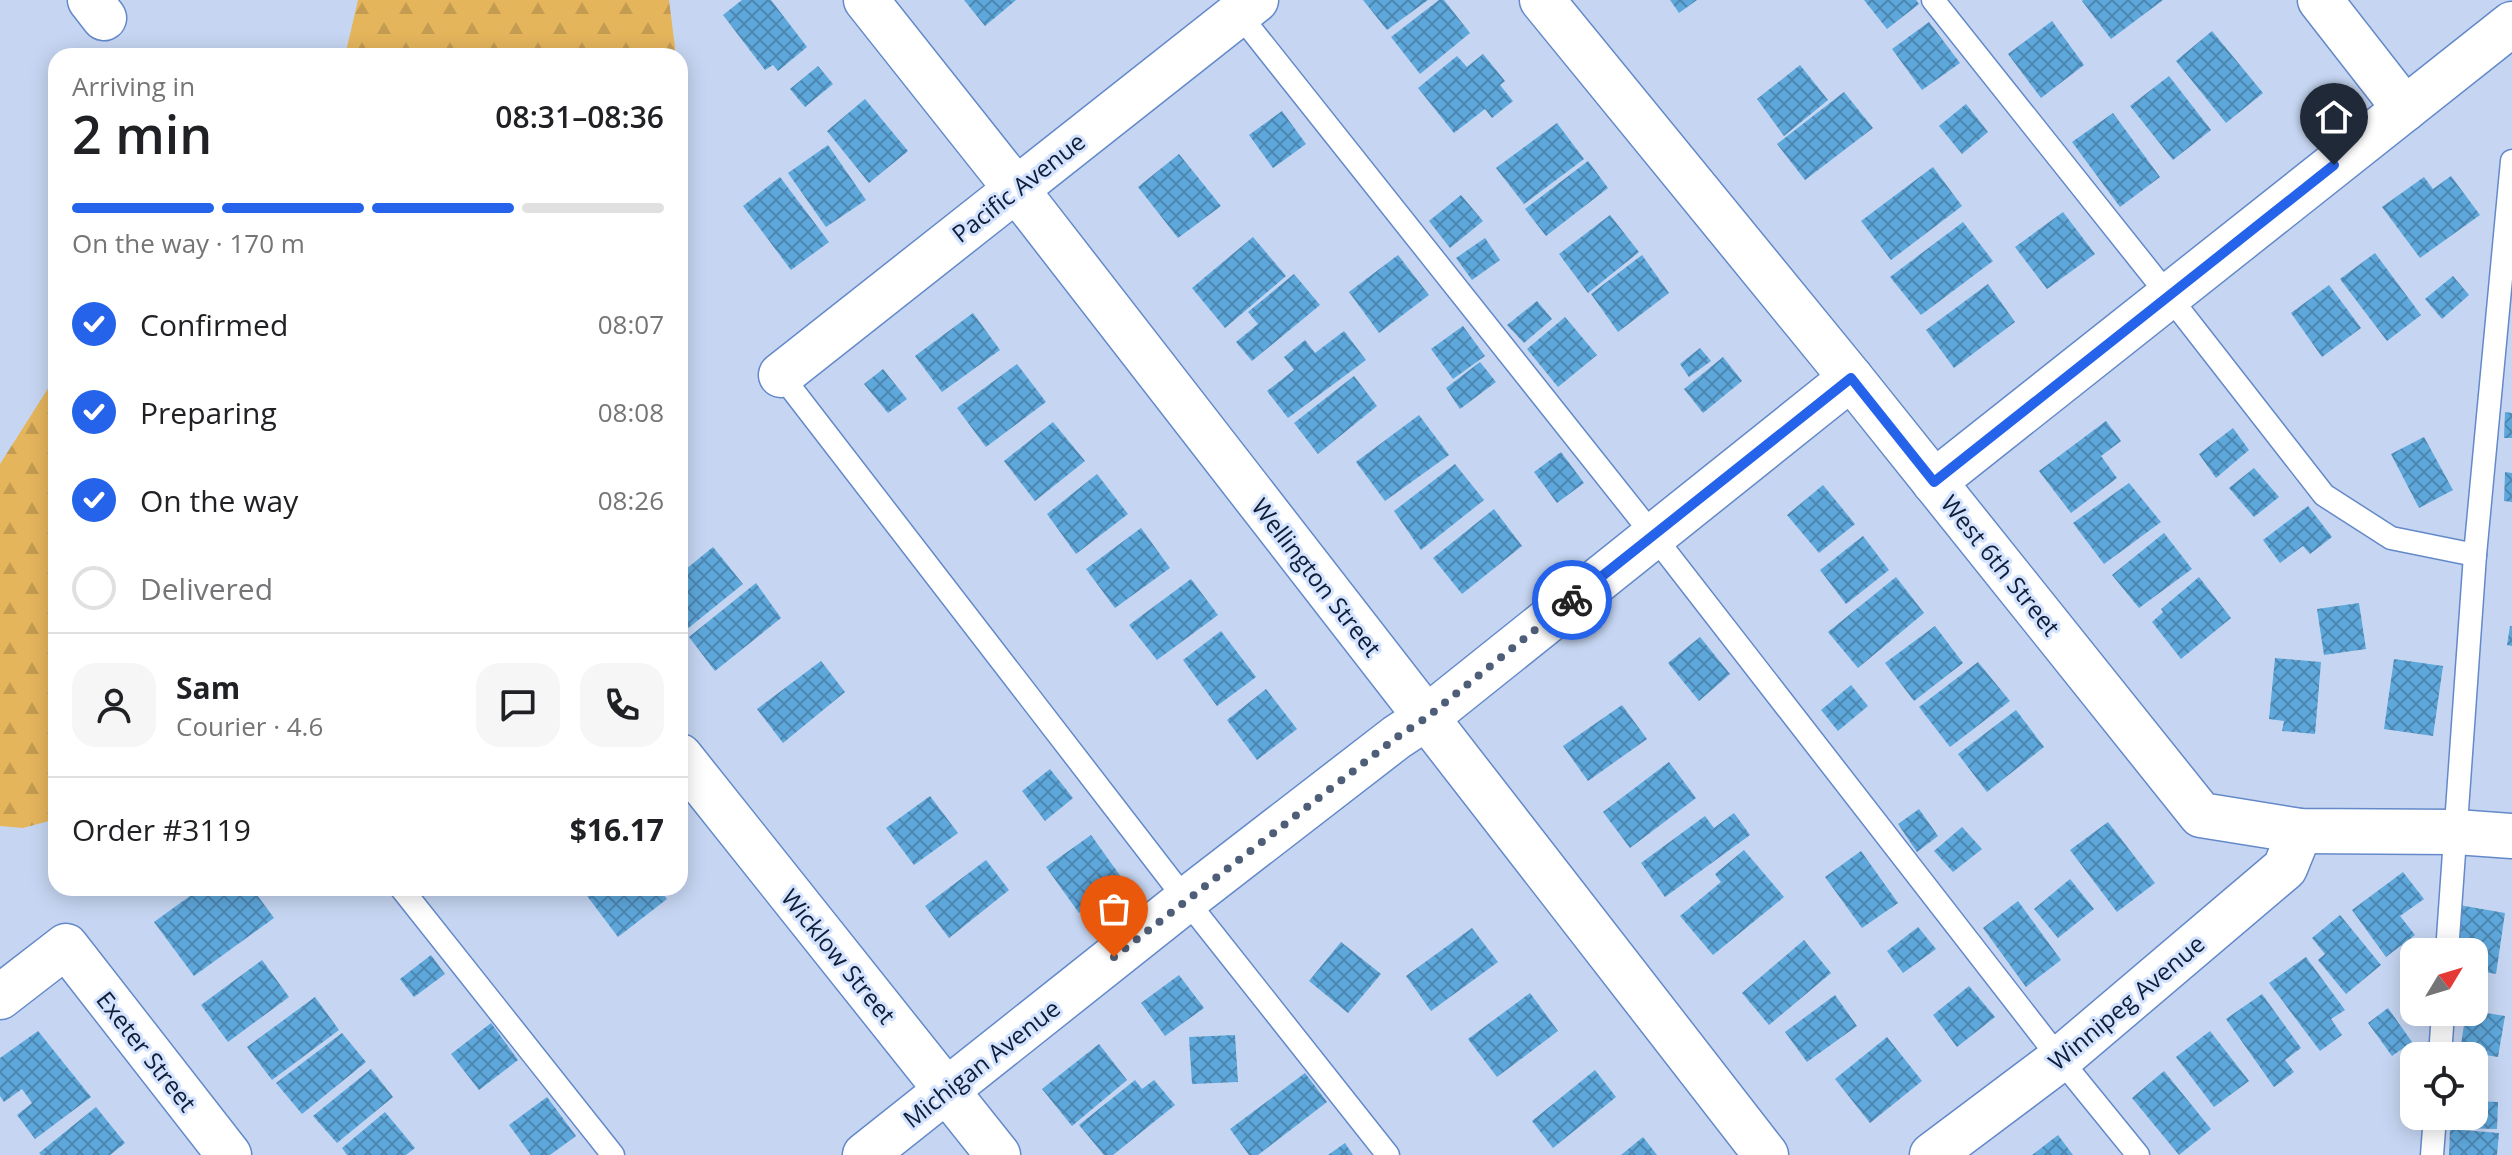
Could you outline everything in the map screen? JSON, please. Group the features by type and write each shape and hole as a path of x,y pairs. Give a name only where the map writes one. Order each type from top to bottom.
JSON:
{"street":[{"name":"Wellington Street","path":"866,0 1766,1155"},
{"name":"West 6th Street","path":"1542,0 1851,378 2201,815 2300,831 2456,832 2512,836"},
{"path":"2320,0 2405,109"},
{"name":"Pacific Avenue","path":"781,375 1241,5"},
{"path":"1934,482 2512,24"},
{"name":"Michigan Avenue","path":"865,1155 1186,900 1426,718 1851,378"},
{"name":"Wicklow Street","path":"688,766 998,1155"},
{"name":"Winnipeg Avenue","path":"1932,1155 2060,1059 2285,868 2300,831"},
{"name":"Exeter Street","path":"0,997 66,946 229,1155"}],"lane":[{"path":"1933,0 2324,495 2391,538 2475,555"},
{"path":"1241,5 2060,1059 2138,1155"},
{"path":"2448,938 2475,555 2512,161"},
{"path":"781,375 1186,900 1388,1155"},
{"path":"407,896 613,1155"},
{"path":"2429,1152 2433,1130"}],"green space":[{"path":"358,0 669,0 675,47 675,48 347,48"},
{"path":"48,389 48,821 23,828 0,826 0,464"}],"building":[{"path":"742,0 771,0 807,47 778,71 773,65 765,70 723,15"},
{"path":"964,0 1016,0 985,26"},
{"path":"1363,0 1428,0 1387,30"},
{"path":"1439,0 1444,0 1470,33 1420,74 1391,37"},
{"path":"1670,0 1697,0 1679,13"},
{"path":"1864,0 1916,0 1919,4 1887,29"},
{"path":"2083,0 2163,0 2111,39"},
{"path":"2052,21 2084,65 2041,98 2008,54"},
{"path":"1929,22 1960,63 1922,90 1892,49"},
{"path":"2212,31 2263,93 2226,123 2176,61"},
{"path":"1483,54 1505,81 1500,85 1513,101 1492,118 1485,109 1454,133 1418,88 1457,56 1467,67"},
{"path":"1800,65 1828,100 1784,136 1757,99"},
{"path":"818,66 833,84 805,107 790,89"},
{"path":"2169,76 2211,130 2173,160 2130,106"},
{"path":"1844,92 1873,128 1805,180 1777,144"},
{"path":"865,99 908,151 869,183 827,131"},
{"path":"1966,104 1988,132 1962,154 1939,126"},
{"path":"1282,111 1306,144 1273,168 1249,135"},
{"path":"2113,113 2160,177 2120,207 2072,142"},
{"path":"1557,123 1584,159 1524,204 1496,168"},
{"path":"828,145 866,200 826,227 788,173"},
{"path":"1179,154 1221,206 1178,238 1138,187"},
{"path":"1588,161 1608,188 1546,236 1525,209"},
{"path":"1933,167 1962,206 1891,260 1861,221"},
{"path":"2451,176 2480,215 2420,258 2382,207 2424,177 2433,189"},
{"path":"780,177 829,242 791,270 743,206"},
{"path":"1461,195 1483,221 1450,248 1429,221"},
{"path":"2063,212 2095,254 2047,289 2015,247"},
{"path":"1610,215 1639,252 1588,293 1559,254"},
{"path":"1963,222 1993,261 1921,315 1890,277"},
{"path":"1253,237 1286,276 1225,328 1192,288"},
{"path":"1485,238 1500,260 1472,280 1456,258"},
{"path":"2375,253 2421,315 2387,341 2340,279"},
{"path":"1398,255 1429,295 1379,333 1349,292"},
{"path":"1642,255 1669,293 1618,332 1591,294"},
{"path":"1294,274 1320,305 1252,361 1236,342 1258,324 1248,312"},
{"path":"2453,276 2469,295 2442,319 2425,299"},
{"path":"1988,284 2015,322 1954,368 1926,330"},
{"path":"2329,285 2361,328 2322,357 2291,313"},
{"path":"1537,301 1552,319 1524,343 1507,325"},
{"path":"973,313 1000,350 942,392 915,356"},
{"path":"1565,317 1597,355 1558,387 1527,349"},
{"path":"1463,326 1485,356 1453,379 1431,349"},
{"path":"1344,331 1366,360 1288,418 1267,391 1294,370 1284,357 1305,340 1315,353"},
{"path":"1700,348 1711,361 1689,377 1680,364"},
{"path":"1723,357 1742,381 1703,413 1684,389"},
{"path":"1480,362 1496,382 1460,409 1446,388"},
{"path":"1017,364 1046,402 986,447 957,408"},
{"path":"883,369 907,399 888,413 864,384"},
{"path":"1354,376 1377,406 1318,454 1294,423"},
{"path":"2505,412 2512,413 2512,438 2504,438"},
{"path":"1419,415 1449,455 1385,501 1356,462"},
{"path":"2106,421 2121,441 2101,456 2117,478 2071,513 2039,471"},
{"path":"1053,422 1085,461 1035,501 1004,461"},
{"path":"2233,428 2249,450 2216,478 2199,454"},
{"path":"2424,437 2453,490 2419,508 2391,454"},
{"path":"1561,452 1584,483 1557,503 1534,472"},
{"path":"1455,464 1484,500 1421,550 1394,511"},
{"path":"2254,468 2279,497 2254,517 2229,488"},
{"path":"2505,472 2512,473 2512,502 2504,501"},
{"path":"1097,474 1128,514 1076,554 1047,514"},
{"path":"2129,483 2161,522 2104,564 2073,523"},
{"path":"1823,485 1855,524 1819,553 1787,515"},
{"path":"2308,506 2332,537 2310,554 2303,546 2280,563 2263,540"},
{"path":"1494,509 1522,546 1462,594 1433,558"},
{"path":"1141,528 1170,568 1115,608 1086,569"},
{"path":"2164,533 2192,569 2139,608 2112,575"},
{"path":"1863,536 1889,570 1846,604 1820,570"},
{"path":"713,547 743,584 688,628 688,567"},
{"path":"1896,577 1924,613 1858,668 1828,632"},
{"path":"2199,577 2231,618 2181,659 2152,622 2163,612 2161,609"},
{"path":"1191,579 1218,615 1157,660 1129,625"},
{"path":"756,583 781,618 715,671 689,637"},
{"path":"2359,603 2366,649 2324,655 2317,609"},
{"path":"1935,626 1963,663 1914,701 1885,663"},
{"path":"2512,626 2512,646 2507,645"},
{"path":"1221,631 1256,677 1217,706 1183,660"},
{"path":"1700,637 1730,674 1699,701 1668,663"},
{"path":"2275,658 2321,662 2315,734 2282,731 2284,721 2269,719"},
{"path":"2394,659 2443,666 2433,736 2384,729"},
{"path":"821,661 845,692 783,743 757,709"},
{"path":"1978,662 2010,701 1950,747 1919,707"},
{"path":"1851,685 1868,706 1838,731 1821,710"},
{"path":"1266,689 1297,729 1257,760 1227,720"},
{"path":"1622,705 1647,739 1588,781 1563,746"},
{"path":"2016,710 2044,747 1987,792 1958,754"},
{"path":"1669,762 1696,798 1630,848 1603,812"},
{"path":"1050,769 1073,798 1045,821 1022,791"},
{"path":"930,796 958,833 914,865 886,828"},
{"path":"1919,809 1938,836 1917,852 1898,824"},
{"path":"1734,813 1750,835 1665,897 1641,863 1705,816 1714,828"},
{"path":"2108,822 2155,883 2117,912 2070,850"},
{"path":"1962,827 1982,849 1953,872 1934,851"},
{"path":"1091,835 1124,881 1079,913 1046,867"},
{"path":"1744,850 1784,897 1713,955 1680,916 1721,882 1715,874"},
{"path":"1861,851 1898,903 1862,928 1825,877"},
{"path":"986,860 1009,890 949,938 925,906"},
{"path":"2403,872 2424,899 2400,916 2415,935 2400,938 2400,946 2386,957 2352,910"},
{"path":"2070,879 2094,909 2058,938 2034,909"},
{"path":"190,896 258,896 274,918 194,976 154,922"},
{"path":"587,896 665,896 667,899 618,937"},
{"path":"2018,901 2061,960 2026,987 1983,928"},
{"path":"2459,905 2505,913 2496,974 2488,973 2488,938 2453,938"},
{"path":"2340,915 2381,965 2346,994 2318,960 2325,954 2312,938"},
{"path":"1918,927 1936,949 1903,973 1887,951"},
{"path":"1472,928 1498,962 1431,1011 1406,976"},
{"path":"1804,940 1831,973 1769,1025 1742,993"},
{"path":"1341,942 1381,974 1348,1013 1309,981"},
{"path":"431,955 445,974 414,997 400,979"},
{"path":"2306,957 2345,1010 2331,1019 2342,1035 2320,1051 2269,983"},
{"path":"262,960 289,997 228,1042 201,1005"},
{"path":"1179,975 1204,1008 1165,1036 1141,1003"},
{"path":"1969,986 1995,1017 1957,1047 1933,1015"},
{"path":"1530,993 1558,1031 1497,1077 1468,1039"},
{"path":"2262,994 2301,1048 2285,1060 2294,1072 2274,1087 2226,1019"},
{"path":"1835,995 1857,1026 1807,1062 1785,1032"},
{"path":"315,997 339,1030 272,1080 247,1047"},
{"path":"2388,1008 2412,1042 2400,1042 2400,1050 2392,1056 2368,1023"},
{"path":"2488,1013 2505,1016 2498,1057 2488,1055 2488,1042 2461,1042 2464,1026 2488,1026"},
{"path":"491,1023 518,1060 479,1090 451,1054"},
{"path":"38,1031 91,1097 35,1139 17,1115 32,1103 22,1089 4,1102 0,1096 0,1058"},
{"path":"2210,1031 2249,1081 2214,1107 2176,1057"},
{"path":"342,1033 366,1062 302,1114 276,1083"},
{"path":"1235,1035 1238,1082 1192,1084 1189,1037"},
{"path":"1887,1037 1922,1081 1870,1123 1835,1079"},
{"path":"1099,1044 1127,1080 1072,1126 1042,1089"},
{"path":"371,1069 393,1097 337,1143 313,1116"},
{"path":"1595,1070 1616,1097 1553,1148 1532,1121"},
{"path":"2164,1071 2211,1129 2179,1155 2132,1098"},
{"path":"1305,1073 1327,1102 1258,1155 1249,1155 1230,1129"},
{"path":"1135,1080 1142,1089 1154,1080 1175,1105 1113,1155 1104,1155 1079,1125"},
{"path":"547,1097 576,1136 550,1155 531,1155 509,1125"},
{"path":"2488,1102 2498,1102 2497,1129 2488,1129"},
{"path":"96,1107 125,1143 110,1155 39,1153"},
{"path":"385,1112 415,1148 406,1155 347,1155 342,1148"},
{"path":"2450,1130 2499,1133 2497,1155 2449,1155"},
{"path":"2058,1135 2073,1155 2032,1155"},
{"path":"1643,1137 1657,1155 1621,1155"},
{"path":"1345,1143 1353,1155 1328,1155"}],"way so far":[{"path":"1114,957 1397,737 1426,718 1572,600"}],"route":[{"path":"1572,600 1851,378 1934,482 2334,165"}]}
